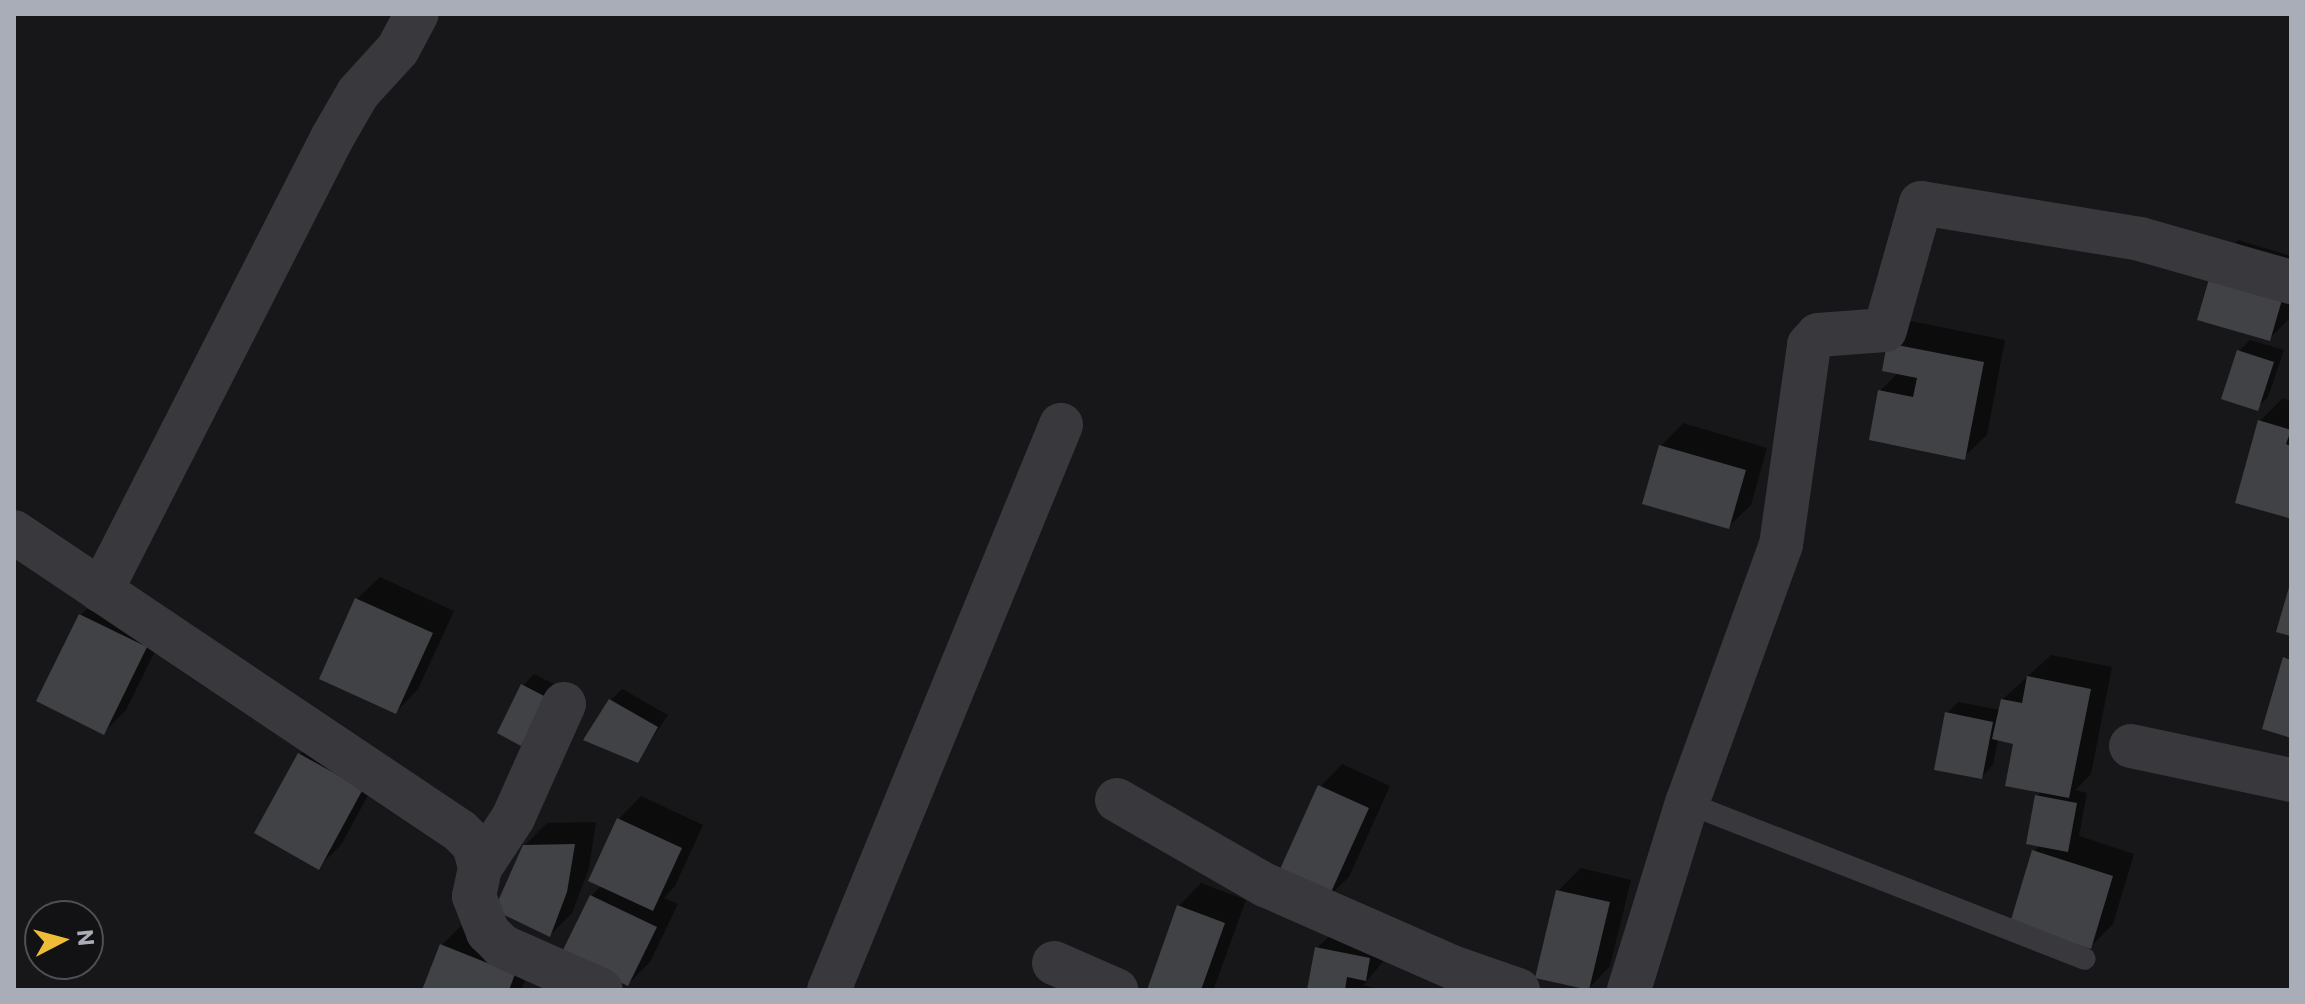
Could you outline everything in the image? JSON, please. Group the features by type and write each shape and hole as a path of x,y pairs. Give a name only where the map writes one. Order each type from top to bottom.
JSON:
{"street":[{"path":"101,591 332,138 358,93 398,49 417,14"},
{"path":"1629,990 1687,803 1781,545 1809,345 1818,335 1885,330 1921,203 2140,239 2291,282"},
{"path":"829,990 1061,425"},
{"path":"14,532 460,831 474,845 480,868"},
{"path":"564,704 513,818 480,868 474,896 488,932 502,946 601,990"},
{"path":"2131,746 2291,780"},
{"path":"1117,800 1265,885 1452,967 1518,990"},
{"path":"1054,963 1116,990"}],"lane":[{"path":"1687,803 2085,959"}],"building":[{"path":"2214,262 2287,283 2270,341 2197,320"},
{"path":"1887,343 1984,362 1965,460 1869,440 1878,390 1913,397 1917,378 1882,371"},
{"path":"2237,350 2274,362 2258,411 2221,399"},
{"path":"2258,420 2291,430 2286,444 2291,446 2289,518 2235,503"},
{"path":"1659,445 1746,470 1729,529 1642,504"},
{"path":"2291,584 2291,636 2276,632"},
{"path":"355,598 433,633 396,714 319,679"},
{"path":"79,614 147,647 104,735 36,701"},
{"path":"2283,657 2291,660 2291,738 2262,729"},
{"path":"2027,676 2091,689 2069,798 2005,786 2013,744 1992,739 2001,699 2022,703"},
{"path":"521,684 546,697 521,746 497,733"},
{"path":"609,699 658,727 638,763 583,740"},
{"path":"1945,712 1993,722 1982,779 1934,770"},
{"path":"298,753 363,789 319,870 254,833"},
{"path":"1318,785 1369,808 1327,901 1276,878"},
{"path":"2035,795 2077,803 2068,852 2026,844"},
{"path":"617,818 682,848 653,911 588,881"},
{"path":"575,844 567,892 550,937 494,910 523,845"},
{"path":"2032,850 2113,876 2091,949 2010,923"},
{"path":"1556,890 1610,902 1589,990 1535,978"},
{"path":"590,895 657,927 628,986 561,954"},
{"path":"1177,905 1225,923 1201,990 1147,990"},
{"path":"440,944 515,974 509,990 422,990"},
{"path":"1315,947 1370,958 1366,981 1347,977 1345,990 1307,990"}]}
